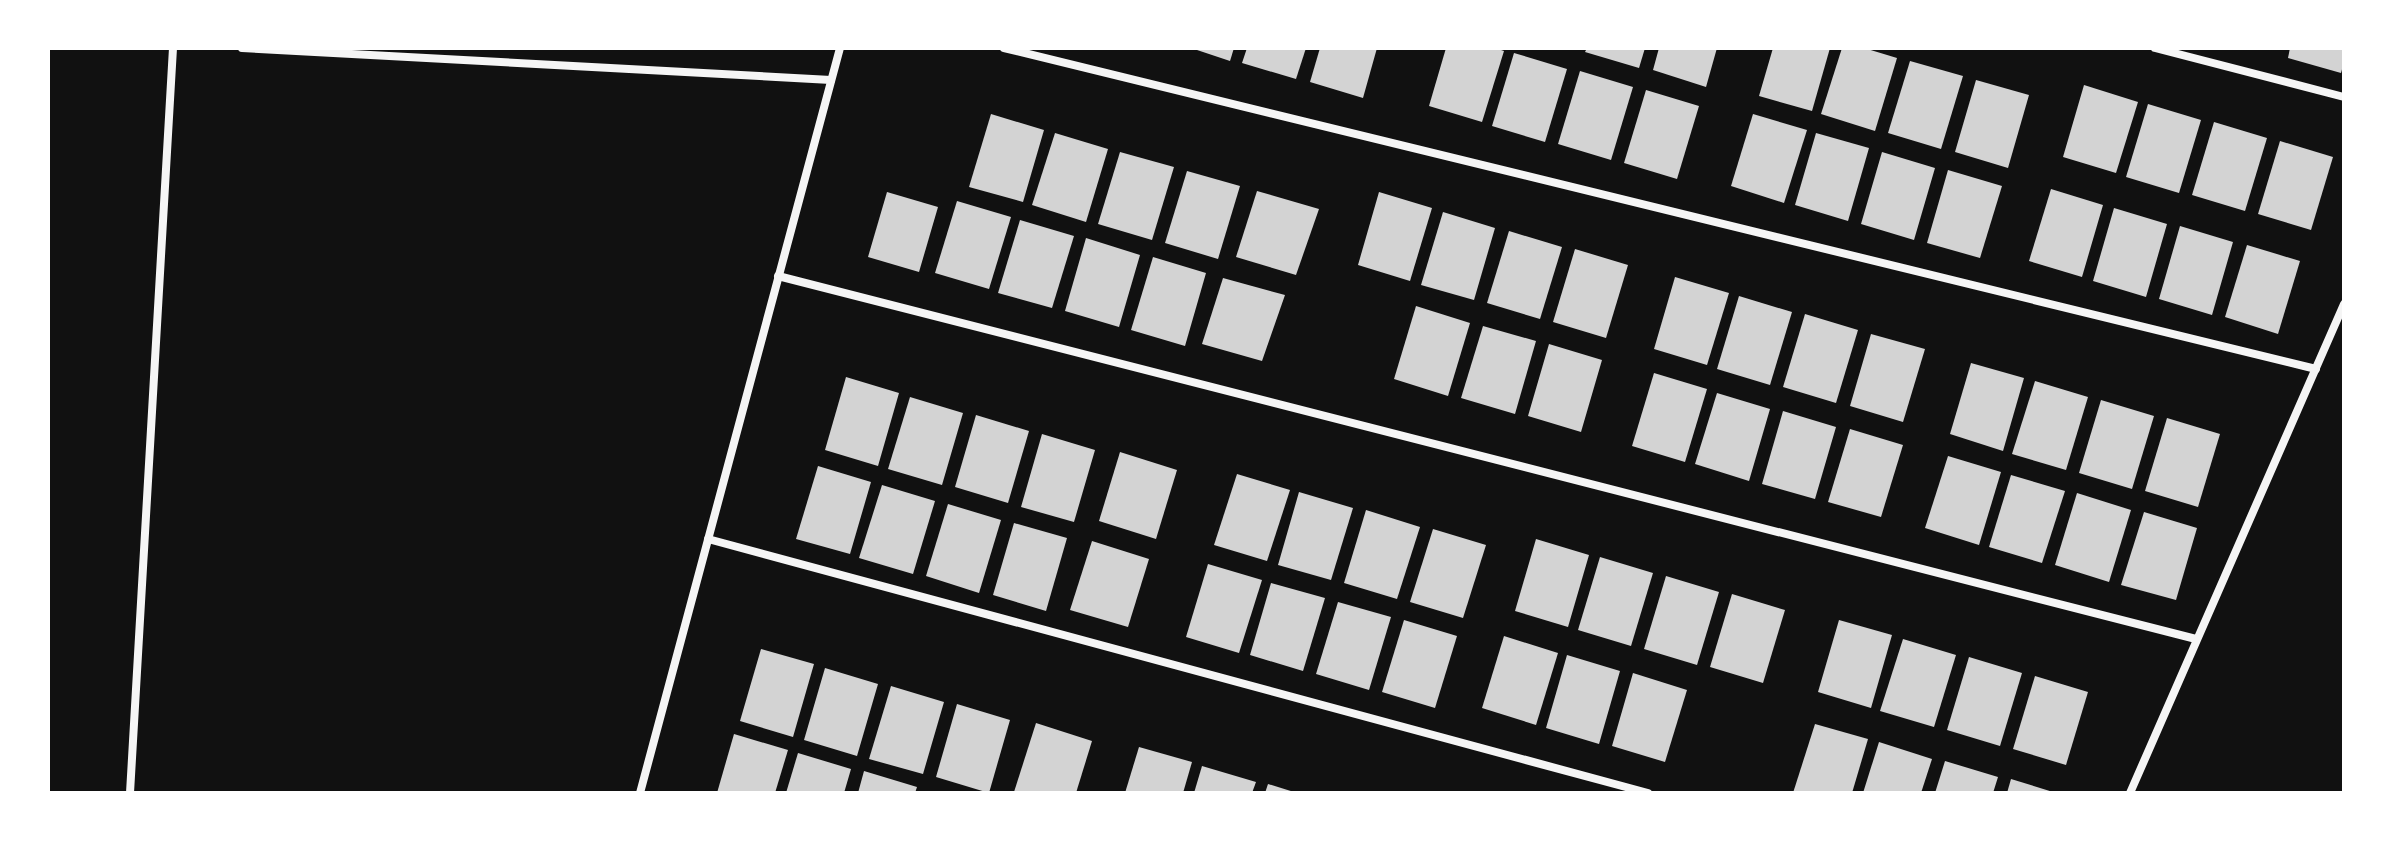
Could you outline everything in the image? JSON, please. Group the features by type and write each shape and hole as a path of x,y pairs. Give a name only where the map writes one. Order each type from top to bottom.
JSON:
{"street":[{"path":"130,793 173,48"},
{"path":"242,48 831,80"},
{"path":"640,793 840,48"},
{"path":"1004,48 2316,369"},
{"path":"2155,48 2344,97"},
{"path":"778,276 2196,639"},
{"path":"2130,793 2344,304"},
{"path":"708,539 1648,793"}],"building":[{"path":"1191,48 1234,48 1230,61"},
{"path":"1247,48 1306,48 1296,79 1242,63"},
{"path":"1320,48 1377,48 1363,98 1310,82"},
{"path":"1446,48 1495,48 1504,51 1482,122 1429,106"},
{"path":"1587,48 1645,48 1639,68 1585,52"},
{"path":"1659,48 1717,48 1706,87 1653,70"},
{"path":"1773,48 1830,48 1812,111 1759,96"},
{"path":"1842,48 1864,48 1897,58 1875,131 1821,114"},
{"path":"2290,48 2344,48 2341,73 2288,58"},
{"path":"1514,53 1567,69 1545,142 1492,126"},
{"path":"1910,61 1963,76 1941,149 1888,133"},
{"path":"1580,71 1633,87 1611,160 1558,144"},
{"path":"1976,80 2029,95 2008,168 1955,152"},
{"path":"2084,85 2138,102 2116,173 2063,157"},
{"path":"1646,90 1699,106 1677,179 1624,163"},
{"path":"2148,104 2201,120 2179,193 2126,177"},
{"path":"991,114 1044,130 1023,202 969,187"},
{"path":"1753,114 1807,130 1784,203 1731,186"},
{"path":"2214,122 2267,138 2245,211 2192,195"},
{"path":"1055,133 1108,149 1086,222 1032,205"},
{"path":"1816,133 1869,148 1848,221 1795,205"},
{"path":"2280,141 2333,157 2311,230 2258,214"},
{"path":"1120,152 1174,167 1152,240 1098,224"},
{"path":"1882,152 1935,168 1914,240 1861,224"},
{"path":"1948,170 2002,186 1980,258 1927,243"},
{"path":"1187,171 1240,186 1218,259 1165,243"},
{"path":"2051,189 2103,205 2082,277 2029,261"},
{"path":"1257,191 1319,209 1296,275 1236,257"},
{"path":"887,192 938,207 919,272 868,257"},
{"path":"1379,192 1432,208 1410,281 1358,265"},
{"path":"957,201 1011,217 989,289 935,273"},
{"path":"2114,208 2167,224 2146,297 2093,281"},
{"path":"1443,212 1495,228 1474,300 1421,285"},
{"path":"1020,220 1074,236 1052,308 998,293"},
{"path":"2180,226 2233,242 2212,315 2159,299"},
{"path":"1509,231 1562,247 1540,319 1487,303"},
{"path":"1086,238 1140,255 1119,327 1065,311"},
{"path":"2247,245 2300,261 2278,334 2225,317"},
{"path":"1575,249 1628,265 1606,338 1553,322"},
{"path":"1153,257 1206,273 1185,346 1131,330"},
{"path":"1675,277 1729,293 1707,365 1654,349"},
{"path":"1223,278 1285,295 1262,361 1202,344"},
{"path":"1739,296 1792,312 1770,385 1717,369"},
{"path":"1416,306 1470,323 1448,396 1394,379"},
{"path":"1805,314 1858,330 1836,403 1783,387"},
{"path":"1483,326 1536,341 1515,414 1461,398"},
{"path":"1871,334 1925,349 1903,422 1850,406"},
{"path":"1549,344 1602,360 1581,432 1528,416"},
{"path":"1971,363 2024,378 2003,451 1950,434"},
{"path":"1654,373 1707,389 1685,462 1632,446"},
{"path":"846,377 899,393 878,466 825,450"},
{"path":"2035,381 2088,397 2066,470 2012,454"},
{"path":"1717,393 1770,409 1749,481 1695,464"},
{"path":"910,397 963,413 942,485 888,469"},
{"path":"2101,400 2154,416 2132,489 2079,473"},
{"path":"1783,411 1836,427 1815,499 1762,484"},
{"path":"976,415 1029,431 1008,503 955,487"},
{"path":"2167,418 2220,434 2198,507 2145,491"},
{"path":"1850,429 1903,445 1881,517 1828,502"},
{"path":"1042,434 1095,450 1074,522 1021,507"},
{"path":"1120,452 1177,470 1156,539 1099,521"},
{"path":"1948,456 2001,472 1979,545 1925,528"},
{"path":"818,466 871,482 850,554 796,539"},
{"path":"1237,474 1290,490 1267,561 1214,545"},
{"path":"2011,475 2065,491 2042,563 1989,547"},
{"path":"882,485 935,501 913,574 859,558"},
{"path":"1299,492 1353,508 1331,580 1278,565"},
{"path":"2077,493 2131,510 2109,582 2055,565"},
{"path":"948,504 1001,520 979,593 926,576"},
{"path":"1366,510 1420,527 1397,599 1344,583"},
{"path":"2144,512 2197,528 2176,600 2121,585"},
{"path":"1014,523 1067,538 1046,611 993,595"},
{"path":"1433,529 1486,545 1463,618 1410,602"},
{"path":"1536,539 1589,555 1568,627 1515,611"},
{"path":"1092,541 1149,559 1128,627 1070,610"},
{"path":"1600,557 1653,573 1631,646 1578,630"},
{"path":"1208,564 1262,580 1239,653 1186,637"},
{"path":"1666,576 1719,592 1697,665 1644,649"},
{"path":"1271,583 1325,598 1303,671 1250,655"},
{"path":"1732,594 1785,610 1763,683 1710,667"},
{"path":"1338,602 1391,617 1369,690 1316,674"},
{"path":"1404,620 1457,636 1435,708 1382,692"},
{"path":"1839,620 1892,635 1871,708 1818,692"},
{"path":"1504,636 1558,653 1536,725 1482,708"},
{"path":"1903,639 1956,655 1934,727 1880,711"},
{"path":"761,649 814,664 793,737 740,721"},
{"path":"1567,655 1620,671 1599,744 1546,728"},
{"path":"1969,657 2022,673 2000,746 1947,730"},
{"path":"825,668 878,684 857,756 804,740"},
{"path":"1633,673 1687,690 1665,762 1612,746"},
{"path":"2035,676 2088,692 2066,765 2013,749"},
{"path":"891,686 944,702 923,774 869,759"},
{"path":"957,704 1010,720 989,793 936,777"},
{"path":"1036,723 1092,741 1076,793 1014,792"},
{"path":"1815,724 1868,739 1852,793 1793,793"},
{"path":"734,734 788,750 775,793 717,793"},
{"path":"1879,742 1932,759 1921,793 1863,793"},
{"path":"1139,747 1192,762 1183,793 1125,793"},
{"path":"798,753 851,769 844,793 786,793"},
{"path":"1945,761 1998,777 1993,793 1935,793"},
{"path":"1202,766 1256,782 1252,793 1194,793"},
{"path":"864,771 917,787 915,793 858,793"},
{"path":"2011,779 2053,792 2053,793 2007,793"},
{"path":"1268,784 1294,792 1294,793 1265,793"}]}
